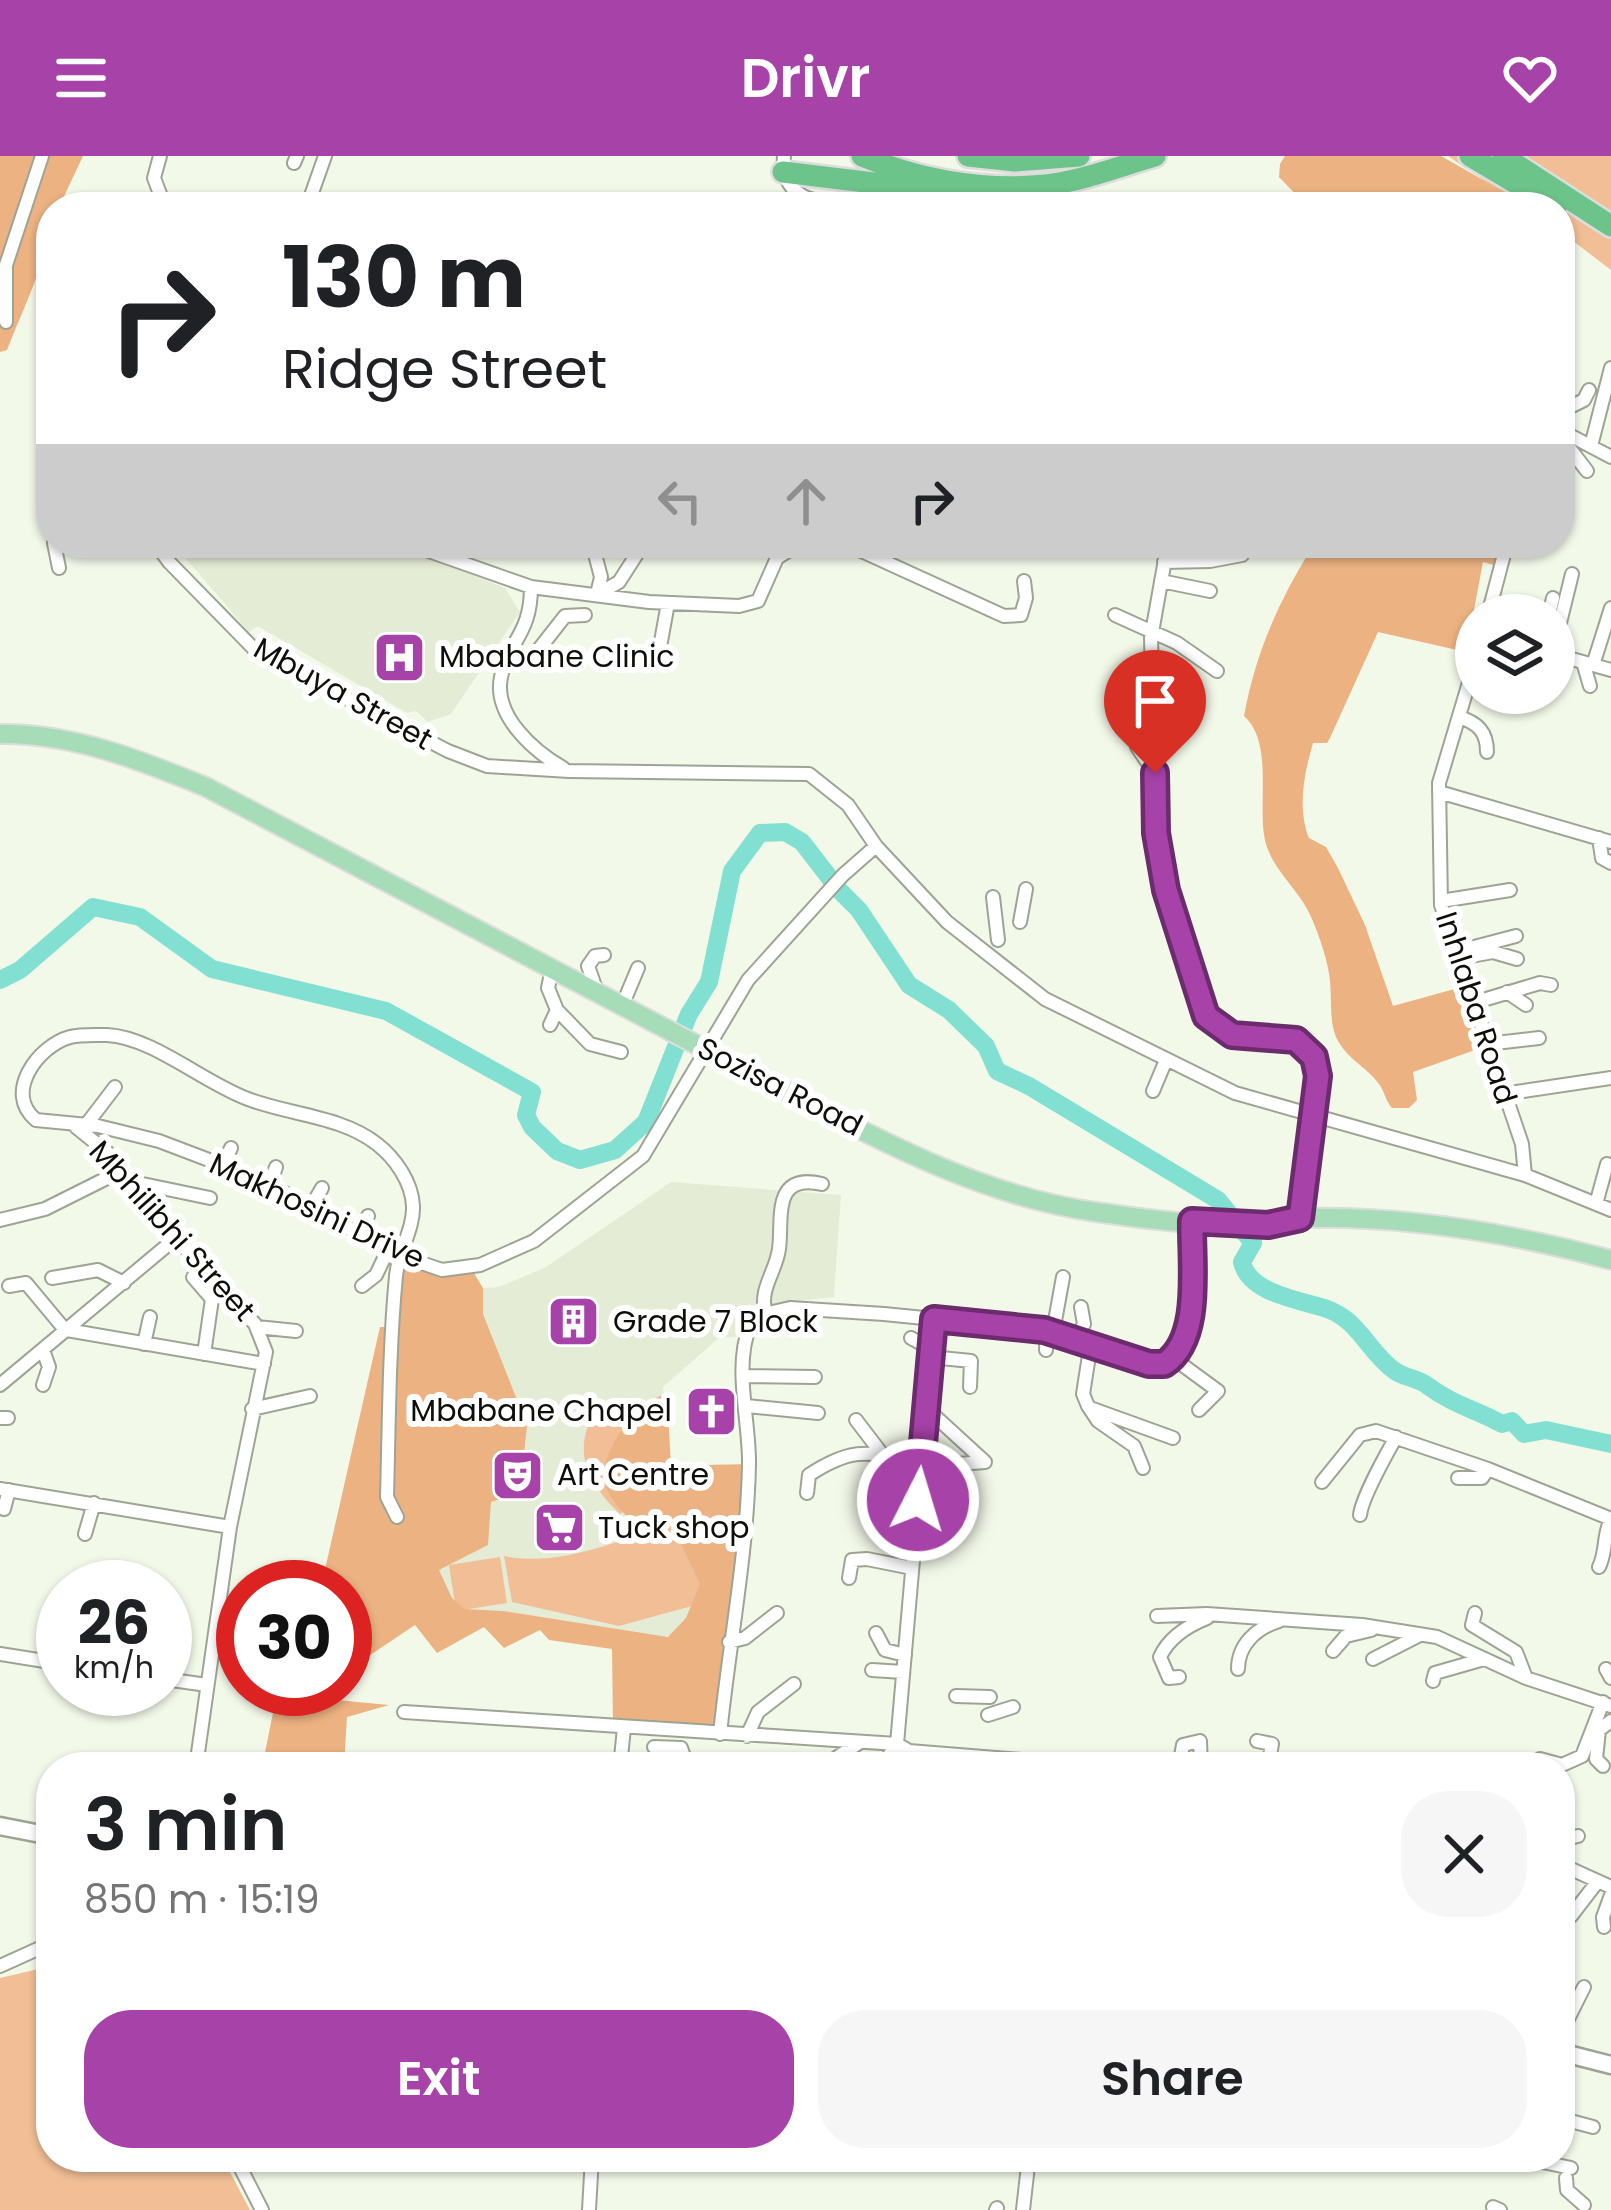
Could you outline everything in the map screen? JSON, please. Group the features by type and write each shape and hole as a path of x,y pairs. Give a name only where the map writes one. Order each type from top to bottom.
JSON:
{"highway":[{"path":"862,156 956,184 1050,184"},
{"path":"898,156 962,171 1014,175 1073,168 1114,156"},
{"path":"968,156 1015,161 1079,156"},
{"path":"984,192 1050,184 1155,156"},
{"path":"1470,156 1531,192"},
{"path":"1503,156 1559,192"},
{"path":"783,164 956,192"},
{"path":"1575,203 1611,226"},
{"path":"1575,219 1611,242"}],"main road":[{"name":"Sozisa Road","path":"0,734 81,743 206,787 934,1165 1018,1195 1093,1212 1200,1221 1268,1225 1300,1218 1454,1226 1535,1239 1611,1260"},
{"path":"0,1826 36,1833"},
{"path":"1575,2058 1610,2073"}],"street":[{"path":"6,322 7,266 42,156"},
{"path":"157,192 154,178 160,156"},
{"path":"312,192 325,156"},
{"path":"783,164 793,192"},
{"path":"1592,446 1611,368"},
{"path":"1575,404 1589,390"},
{"path":"1575,438 1611,457"},
{"path":"1575,457 1587,471"},
{"path":"57,558 59,568"},
{"name":"Mbuya Street","path":"168,558 256,652 448,751 487,766 809,774 848,805 876,846 947,922 1046,1000 1235,1093 1525,1175 1605,1208"},
{"path":"468,558 531,587 740,606 758,601 777,558"},
{"path":"596,558 601,577 597,594"},
{"path":"597,594 619,582 634,558"},
{"path":"877,558 1004,616 1021,615 1024,581"},
{"path":"1165,558 1152,632 1156,833 1166,890 1206,1016 1232,1035 1296,1040 1314,1057 1318,1076 1300,1218"},
{"path":"1164,562 1226,558"},
{"path":"1494,594 1503,558"},
{"path":"1567,594 1572,574"},
{"path":"1161,581 1210,591"},
{"path":"531,587 528,625 501,675 500,690 527,744 569,771"},
{"path":"658,658 668,603"},
{"path":"1590,686 1588,664 1611,608"},
{"path":"508,660 532,658 565,616 585,615"},
{"path":"1115,615 1177,643 1217,671"},
{"path":"1575,659 1611,670"},
{"name":"Inhlaba Road","path":"1461,714 1439,792 1441,901 1522,1144 1525,1175"},
{"path":"1460,717 1483,731 1487,752"},
{"path":"509,766 527,744"},
{"path":"1137,747 1155,773"},
{"path":"1439,792 1605,840 1602,858 1611,863"},
{"name":"Makhosini Drive","path":"80,1125 124,1130 223,1165 270,1185 393,1252 442,1270 481,1265 534,1240 643,1156 748,980 843,875 876,846"},
{"path":"1020,922 1026,889"},
{"path":"1441,901 1510,890"},
{"path":"993,897 998,940"},
{"path":"1457,957 1516,936"},
{"path":"1457,957 1493,952 1516,959"},
{"path":"597,993 589,966 595,956 604,955"},
{"path":"622,1006 638,968"},
{"path":"552,969 548,988 557,1010 590,1044 621,1052"},
{"path":"1473,1003 1540,983 1551,985"},
{"path":"1507,992 1526,1006"},
{"path":"550,1025 557,1010"},
{"path":"115,1087 80,1125 31,1116 22,1089 35,1059 46,1048 69,1037 117,1036 140,1043 203,1080 250,1100 352,1128 390,1156 411,1193 412,1218 393,1252 362,1286"},
{"path":"1486,1044 1539,1038"},
{"path":"1153,1091 1166,1060"},
{"path":"1504,1094 1611,1078"},
{"name":"Mbhilibhi Street","path":"80,1125 263,1338 264,1364 230,1527 198,1752"},
{"path":"106,1152 124,1130"},
{"name":"Inhlaba Road","path":"1507,1170 1522,1144"},
{"path":"223,1165 231,1148"},
{"path":"1605,1208 1607,1164"},
{"path":"270,1185 276,1167"},
{"path":"0,1220 45,1209 121,1171"},
{"path":"132,1182 210,1198"},
{"path":"766,1314 762,1301 779,1250 779,1208 786,1193 798,1184 821,1184"},
{"path":"311,1207 322,1188"},
{"path":"1605,1208 1611,1194"},
{"path":"358,1233 368,1216"},
{"path":"719,1734 746,1504 746,1336 751,1326 766,1314 790,1308 884,1314 1050,1332 1149,1364 1164,1364 1183,1347 1200,1221"},
{"path":"0,1385 176,1238"},
{"path":"393,1252 387,1496 397,1517"},
{"path":"52,1278 98,1270 124,1282"},
{"path":"193,1277 212,1299 204,1354"},
{"path":"1046,1350 1063,1277"},
{"path":"9,1286 26,1283 66,1331 128,1348 144,1343 264,1364"},
{"path":"110,1295 122,1306"},
{"path":"1076,1339 1084,1324 1081,1307"},
{"path":"144,1343 149,1317"},
{"path":"891,1752 897,1744 904,1655 914,1606 912,1568 934,1319"},
{"path":"257,1327 296,1331"},
{"path":"911,1338 931,1353 971,1361 970,1387"},
{"path":"1091,1343 1083,1394 1098,1421 1134,1446 1143,1468"},
{"path":"43,1349 50,1367 43,1385"},
{"path":"1173,1358 1218,1391 1199,1410"},
{"path":"745,1376 815,1377"},
{"path":"252,1409 310,1396"},
{"path":"746,1406 818,1413"},
{"path":"807,1493 809,1475 840,1456 882,1454 922,1462 985,1462 926,1408"},
{"path":"1089,1408 1173,1438"},
{"path":"856,1420 882,1454"},
{"path":"1322,1482 1360,1436 1376,1431 1396,1437 1611,1520 1599,1567"},
{"path":"1360,1515 1362,1500 1374,1486 1396,1437"},
{"path":"1458,1478 1482,1478 1488,1469"},
{"path":"4,1509 5,1490 94,1503 159,1520 230,1527"},
{"path":"85,1534 94,1503"},
{"path":"915,1537 941,1539"},
{"path":"849,1578 852,1560 912,1568"},
{"path":"729,1642 745,1638 777,1613"},
{"path":"1475,1613 1472,1625 1516,1652 1526,1678"},
{"path":"1179,1677 1169,1678 1163,1668 1160,1657 1165,1646 1189,1626 1220,1615"},
{"path":"1157,1616 1286,1619 1437,1637 1526,1678 1607,1704 1582,1756 1575,1759"},
{"path":"1238,1669 1238,1655 1246,1642 1270,1624 1286,1619"},
{"path":"1333,1651 1346,1636 1384,1628"},
{"path":"876,1633 885,1650 904,1655"},
{"path":"1373,1658 1421,1634"},
{"path":"0,1654 36,1660"},
{"path":"1433,1681 1435,1673 1485,1659"},
{"path":"872,1670 903,1672"},
{"path":"192,1682 207,1684"},
{"path":"747,1736 758,1712 794,1684"},
{"path":"956,1696 990,1697"},
{"path":"988,1715 1013,1707"},
{"path":"404,1712 897,1744 930,1752"},
{"path":"1603,1766 1596,1760 1596,1744 1599,1730 1611,1721"},
{"path":"622,1752 624,1728"},
{"path":"1181,1752 1191,1740 1200,1742 1202,1752"},
{"path":"1257,1741 1272,1744 1271,1752"},
{"path":"845,1752 860,1742"},
{"path":"654,1747 680,1748 682,1752"},
{"path":"1575,1872 1606,1888"},
{"path":"1575,1913 1606,1888"},
{"path":"1604,1927 1606,1888"},
{"path":"0,1966 36,1950"},
{"path":"1575,2005 1584,1987"},
{"path":"1575,2122 1593,2127"},
{"path":"243,2172 262,2210"},
{"path":"589,2210 591,2172"},
{"path":"1023,2210 1027,2172"},
{"path":"1566,2172 1568,2190 1584,2205"}],"shaded area":[{"path":"0,156 83,156 66,192 36,192 36,277 7,350 0,352"},
{"path":"1285,156 1441,156 1505,192 1294,192 1279,177"},
{"path":"1448,156 1611,156 1611,270 1575,242 1575,192 1502,192"},
{"name":"Mbabane Clinic","path":"185,558 431,558 505,588 520,612 451,714 428,722 416,711 407,713 258,626 249,632"},
{"path":"1306,558 1500,558 1497,566 1483,562 1477,594 1455,594 1455,650 1378,632 1330,738 1327,743 1313,743 1305,779 1303,815 1309,838 1326,847 1338,868 1365,925 1393,1006 1458,988 1478,1049 1413,1072 1417,1100 1409,1108 1392,1108 1379,1084 1336,1037 1329,973 1318,934 1268,851 1262,757 1253,727 1244,716 1271,626"},
{"path":"671,1182 841,1195 834,1297 762,1305 739,1327 746,1336 719,1338 663,1387 671,1466 727,1464 721,1639 439,1626 439,1570 483,1288 499,1287 546,1267"},
{"path":"398,1255 442,1270 469,1265 483,1288 483,1314 527,1425 520,1492 491,1502 488,1545 439,1570 452,1598 464,1609 668,1637 686,1618 700,1584 673,1527 631,1521 611,1497 604,1481 608,1455 633,1416 667,1394 671,1466 749,1464 720,1734 613,1727 612,1649 549,1640 540,1630 504,1648 484,1627 437,1653 415,1625 372,1654 372,1560 327,1560 380,1327 390,1327"},
{"path":"596,1409 626,1417 633,1505 620,1514 586,1466 585,1439"},
{"path":"676,1522 702,1585 692,1606 619,1626 512,1602 504,1556 569,1555"},
{"path":"500,1557 507,1603 456,1611 449,1565"},
{"path":"272,1716 350,1716 345,1752 265,1752"},
{"path":"36,1970 36,2172 230,2172 250,2210 0,2210 0,1978"}],"waterway":[{"path":"0,980 20,970 93,907 140,917 212,969 386,1011 532,1092 526,1115 532,1127 557,1151 580,1160 615,1150 646,1122 689,1014 709,982 732,871 760,833 785,832 802,842 859,910 909,985 949,1010 986,1046 997,1071 1218,1200 1253,1243 1242,1262 1255,1282 1338,1314 1395,1371 1502,1424 1512,1421 1524,1434 1546,1430 1611,1444"}],"place":[{"name":"Mbabane Clinic","path":"400,657"},
{"name":"Grade 7 Block","path":"574,1322"},
{"name":"Mbabane Chapel","path":"711,1411"},
{"name":"Art Centre","path":"518,1475"},
{"name":"Tuck shop","path":"559,1528"}],"route":[{"path":"918,1500 934,1319 1044,1330 1149,1364 1164,1364 1183,1347 1190,1304 1192,1221 1268,1225 1300,1218 1318,1076 1314,1057 1296,1040 1232,1035 1206,1016 1166,890 1156,833 1155,773"}]}
